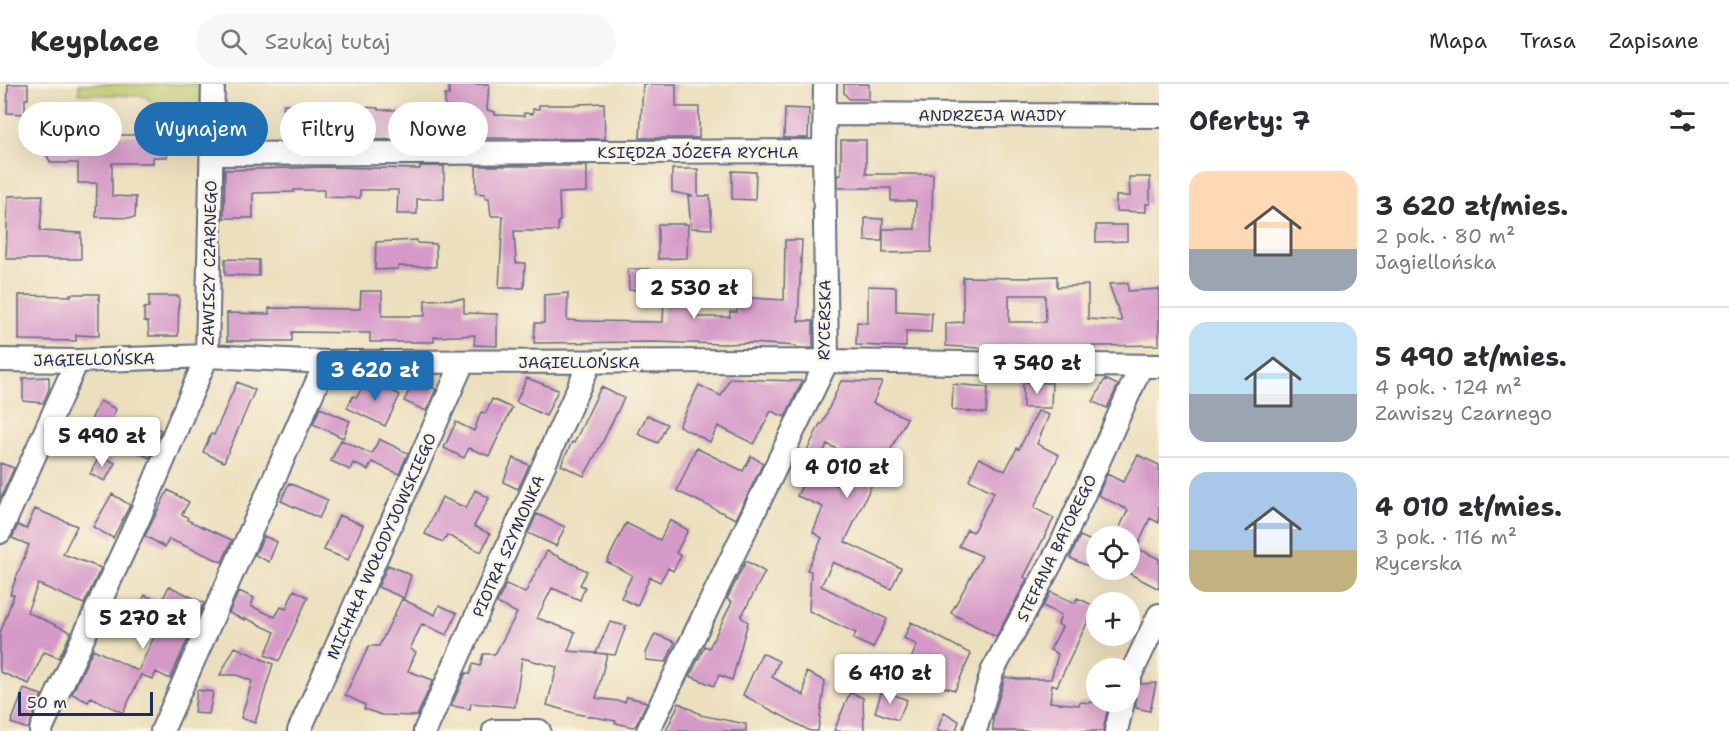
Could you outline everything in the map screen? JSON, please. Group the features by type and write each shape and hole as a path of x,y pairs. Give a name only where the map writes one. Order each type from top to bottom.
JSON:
{"street":[{"name":"ZAWISZY CZARNEGO","path":"213,84 213,102"},
{"name":"RYCERSKA","path":"648,731 827,361 825,84"},
{"name":"ANDRZEJA WAJDY","path":"825,114 1159,116"},
{"name":"KSIĘDZA JÓZEFA RYCHLA","path":"268,154 824,151"},
{"name":"ZAWISZY CZARNEGO","path":"41,731 142,511 207,356 212,156"},
{"name":"JAGIELLOŃSKA","path":"0,360 77,361 207,356 326,362 827,361 1150,366"},
{"path":"0,532 77,361"},
{"path":"162,731 326,362"},
{"name":"MICHAŁA WOŁODYJOWSKIEGO","path":"299,731 463,362"},
{"name":"PIOTRA SZYMONKA","path":"425,731 590,362"},
{"name":"STEFANA BATOREGO","path":"975,731 992,672 1061,545 1150,366"},
{"path":"1139,658 1159,615"},
{"path":"1116,731 1121,712"},
{"path":"494,731 539,731"}],"green space":[{"path":"79,84 202,84 201,102 151,102 145,96 79,94"}],"building":[{"path":"8,84 28,84 28,99 25,99 25,102 18,102 18,114 7,113"},
{"path":"449,84 489,84 488,102 445,102 445,95 449,95"},
{"path":"643,84 676,84 676,107 699,107 699,138 640,138"},
{"path":"844,84 869,84 869,99 849,99 844,93"},
{"path":"604,103 605,139 488,138 488,110 495,112 495,115 524,116 524,113 533,114 533,109 539,109 539,105"},
{"path":"376,108 388,110 388,140 376,140"},
{"path":"785,108 809,109 808,138 784,138"},
{"path":"122,135 134,135 134,156 167,156 153,157 153,163 112,163 112,196 136,197 135,218 96,217 97,183 78,183 78,163 51,163 47,156 122,156"},
{"path":"841,140 866,140 866,174 933,174 931,252 883,253 883,229 915,229 916,201 891,201 891,188 838,188 838,175 841,175"},
{"path":"420,166 444,166 444,199 417,199 417,214 397,214 398,190 360,190 360,198 324,197 324,190 294,190 294,192 253,193 253,218 224,218 225,170 327,167 420,169"},
{"path":"476,166 587,166 587,192 559,193 558,231 514,231 516,263 525,263 524,288 499,288 503,216 491,216 489,198 485,198 485,194 476,193"},
{"path":"672,169 698,169 698,196 710,196 712,229 691,228 688,196 693,196 672,192"},
{"path":"732,171 756,172 755,200 732,199"},
{"path":"1129,177 1150,177 1150,204 1146,204 1146,212 1116,211 1116,196 1130,196"},
{"path":"43,195 40,231 81,233 81,259 6,259 8,196"},
{"path":"865,218 883,219 882,241 865,241"},
{"path":"658,224 688,224 687,258 658,259"},
{"path":"1096,225 1127,225 1127,241 1096,242"},
{"path":"417,240 417,243 436,244 436,267 398,266 398,269 375,270 376,242"},
{"path":"785,240 802,240 798,321 813,321 813,348 750,343 534,343 535,323 544,323 544,295 568,293 567,320 583,321 663,322 664,299 693,301 693,317 730,317 730,312 737,312 737,297 784,300"},
{"path":"225,259 259,260 259,276 225,275"},
{"path":"628,269 649,269 649,289 629,290"},
{"path":"1057,276 1057,287 1088,285 1088,319 1122,321 1109,284 1128,283 1128,291 1159,289 1159,345 980,348 946,346 946,323 963,322 963,277","holes":["1009,295 1045,295 1046,322 1009,322"]},
{"path":"868,286 896,287 896,311 932,313 931,332 906,331 906,347 856,345 857,322 868,323"},
{"path":"361,291 382,291 382,316 425,316 425,300 464,299 464,313 497,314 497,346 474,345 475,335 434,337 434,342 370,342 370,333 292,332 292,341 227,341 227,313 269,314 269,308 360,309"},
{"path":"70,294 99,294 99,336 76,335 76,341 19,340 19,295 71,296"},
{"path":"149,296 179,296 178,336 149,336 148,322 144,321 144,308 149,307"},
{"path":"49,377 49,389 43,403 23,401 23,378"},
{"path":"367,378 400,395 385,426 347,408 353,396 357,397"},
{"path":"527,378 558,390 546,416 516,402"},
{"path":"730,378 802,381 785,417 771,411 754,444 718,426 710,442 679,426 699,385 721,396"},
{"path":"415,379 436,389 426,411 404,401"},
{"path":"1105,379 1118,385 1107,408 1093,402"},
{"path":"841,381 882,382 873,403 907,418 890,451 888,450 845,542 901,568 891,589 833,562 821,586 887,619 873,648 853,639 856,633 809,611 811,571 807,570 822,538 813,532 823,507 797,496 803,483 793,479 822,424","holes":["827,444 861,461 847,490 814,475"]},
{"path":"237,382 255,390 224,462 203,452 211,434 214,435"},
{"path":"1023,382 1052,383 1051,408 1023,408"},
{"path":"953,384 988,387 986,413 952,410"},
{"path":"601,387 624,398 584,476 561,465"},
{"path":"492,399 512,408 489,456 469,448 464,458 444,448 456,422 474,431 481,412 486,413"},
{"path":"100,401 116,409 96,455 78,447"},
{"path":"320,408 350,421 343,438 313,424"},
{"path":"1038,411 1049,415 1037,444 1059,455 1034,508 1054,518 1024,577 1027,579 996,637 951,613 982,556 959,546 967,529 973,532 994,492 969,480 979,458 1005,471"},
{"path":"647,415 667,424 658,443 638,434"},
{"path":"141,420 161,430 150,458 129,449"},
{"path":"379,439 408,453 399,474 372,462 368,470 353,463 350,470 331,461 341,440 372,454"},
{"path":"696,448 743,471 751,456 763,463 736,519 677,491"},
{"path":"100,455 115,463 105,481 90,474"},
{"path":"1138,455 1159,465 1159,523 1150,518 1140,541 1140,526 1120,526 1128,510 1098,495 1107,474 1123,482"},
{"path":"513,458 529,465 518,489 503,482"},
{"path":"0,463 14,468 0,499"},
{"path":"289,483 328,500 319,518 281,501"},
{"path":"168,490 189,502 182,514 188,518 187,520 232,540 222,562 169,539 165,547 145,536"},
{"path":"475,490 489,498 474,526 490,534 481,552 447,535 443,542 425,534 442,497 466,508"},
{"path":"112,494 130,505 113,538 93,527"},
{"path":"35,509 77,526 63,554 101,568 84,604 38,584 27,612 71,632 59,658 44,652 29,684 0,672 0,633 14,595 10,594 29,545 12,538 18,525 26,529"},
{"path":"537,514 565,527 556,546 528,533"},
{"path":"339,515 363,525 348,560 324,550"},
{"path":"670,520 688,530 676,553 681,556 673,571 668,568 660,582 650,577 637,606 621,598 632,575 607,562 626,523 660,540"},
{"path":"264,536 277,542 269,562 255,555"},
{"path":"1080,536 1086,539 1086,565 1070,558"},
{"path":"1140,550 1159,559 1159,589 1140,579"},
{"path":"547,551 587,571 580,585 585,587 580,600 552,588 537,618 575,632 568,651 607,654 596,698 625,702 627,697 647,702 633,727 547,705 557,667 522,658 515,707 471,703 470,709 451,706 466,673 470,674 473,664 480,666 483,654 495,654 517,613 497,603 506,584 525,593"},
{"path":"746,561 765,572 741,617 748,622 732,680 719,675 714,686 690,676 705,646 709,648 732,602 727,599"},
{"path":"388,565 411,575 404,598 378,587"},
{"path":"169,586 204,603 170,679 156,672 153,679 141,675 123,713 91,697 88,702 72,694 93,649 138,671 154,637 128,628 145,595 161,603"},
{"path":"294,590 308,597 279,661 265,655 275,632 229,613 239,591 254,598 251,606 275,617 281,607 286,609"},
{"path":"1051,592 1075,603 1077,598 1086,602 1086,625 1057,686 1052,684 1050,702 1079,705 1080,702 1086,703 1086,712 1107,712 1103,731 993,731 993,718 1005,677 1051,679 1058,654 1050,650 1062,627 1058,624 1061,615 1043,606"},
{"path":"402,599 435,615 439,605 457,613 447,635 422,624 410,649 416,652 408,671 433,680 417,716 382,715 364,709 365,705 345,695 369,646 379,646"},
{"path":"610,622 626,626 615,655 596,653"},
{"path":"911,622 971,654 955,690 903,677 917,645 904,638"},
{"path":"655,634 675,642 666,662 646,660 646,653"},
{"path":"235,647 273,664 255,723 241,718 252,681 237,675 220,675"},
{"path":"762,653 779,661 772,677 804,696 806,672 825,681 818,731 810,731 743,695"},
{"path":"1156,683 1150,711 1140,709 1140,684"},
{"path":"24,689 42,695 28,729 11,723"},
{"path":"197,690 213,692 209,714 194,713"},
{"path":"882,690 907,700 898,720 875,712"},
{"path":"850,692 863,698 864,731 834,731"},
{"path":"679,703 700,715 746,724 746,731 666,731"},
{"path":"944,712 959,721 956,731 937,731"}]}
